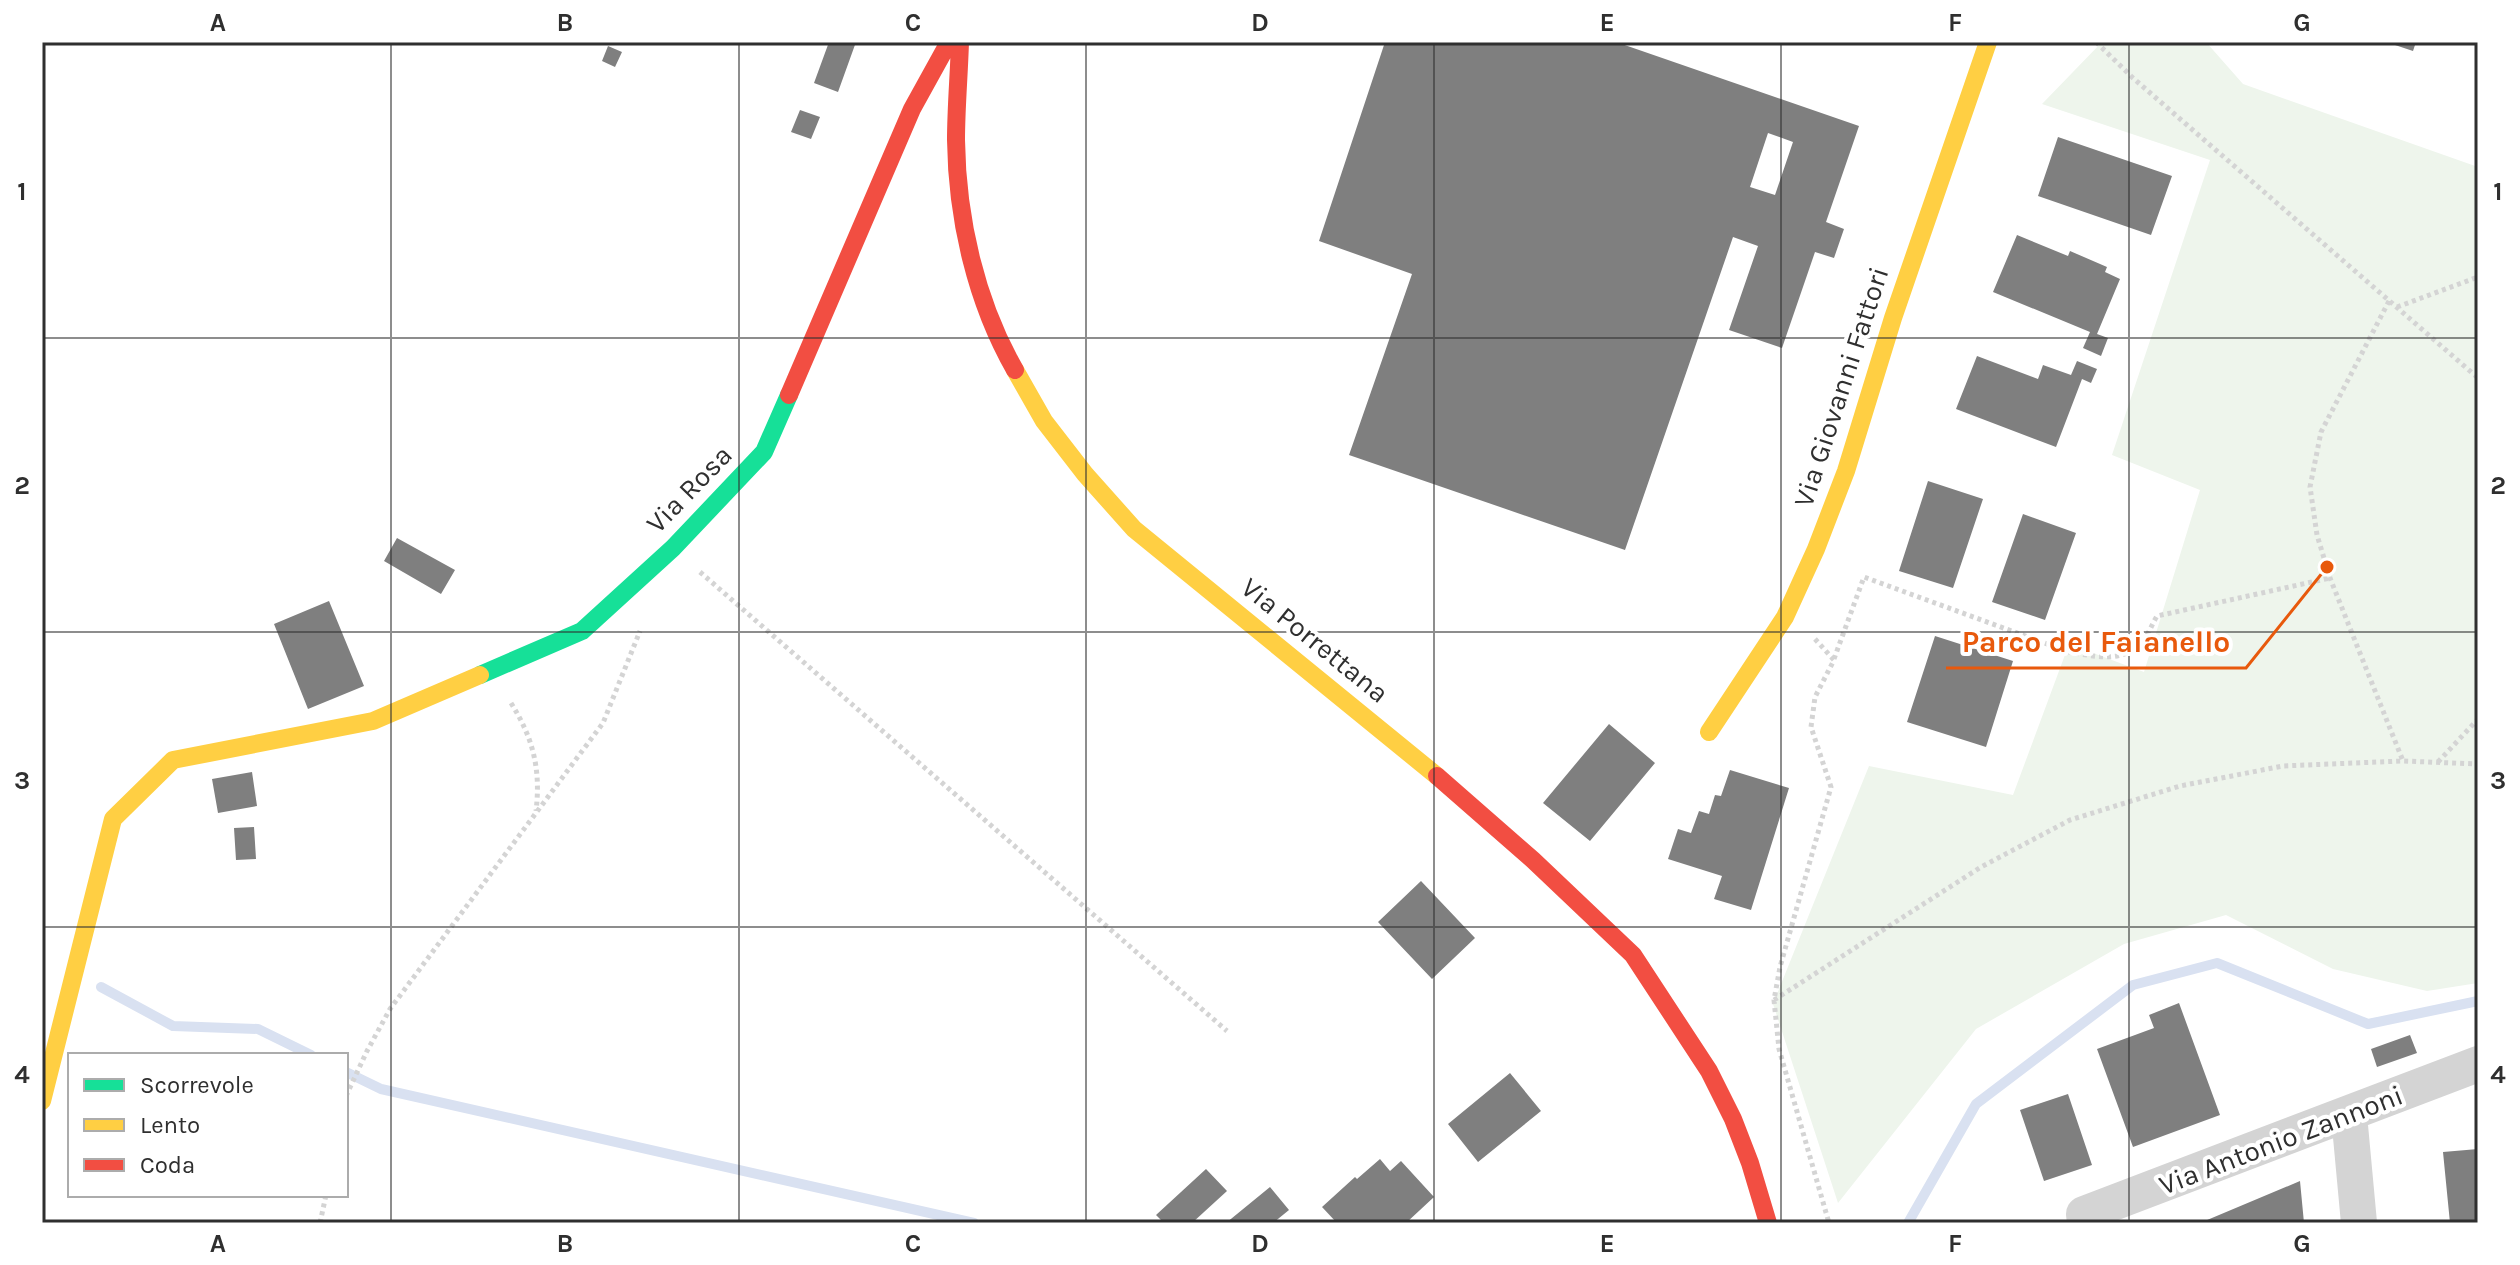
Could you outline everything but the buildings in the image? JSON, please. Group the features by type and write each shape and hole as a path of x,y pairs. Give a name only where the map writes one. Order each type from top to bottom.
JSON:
{"street":[{"name":"Via Rosa","path":"42,1101 113,819 173,760 373,721 582,631 673,548 764,452 912,109 949,42"},
{"name":"Via Porrettana","path":"960,42 956,142 963,220 978,287 1006,355 1044,421 1085,474 1134,529 1442,780 1533,860 1633,955 1709,1071 1733,1119 1768,1223"},
{"name":"Via Giovanni Fattori","path":"1709,732 1785,617 1816,549 1846,471 1893,318 1988,42"},
{"name":"Via Antonio Zannoni","path":"2085,1218 2478,1064"},
{"path":"2349,1115 2359,1223"}],"path":[{"path":"2096,42 2133,78 2478,378"},
{"path":"2397,307 2478,277"},
{"path":"2389,301 2321,432 2310,487 2317,535 2330,578 2403,761"},
{"path":"673,548 1227,1031"},
{"path":"1829,1223 1779,1049 1774,1000 1780,967 1831,787 1811,727 1815,697 1834,660 1864,577 2069,652 2102,658 2123,655 2141,643 2157,616 2330,578"},
{"path":"1785,617 1820,642 1834,660"},
{"path":"348,1090 390,1009 603,723 644,621"},
{"path":"471,679 505,692 527,728 536,762 536,813"},
{"path":"2437,762 2478,719"},
{"path":"1774,1000 1981,867 2070,820 2180,786 2268,769 2403,761 2478,764"},
{"path":"320,1223 326,1197"}],"shaded area":[{"path":"2102,42 2206,42 2243,84 2478,167 2478,983 2427,991 2333,969 2226,915 2124,944 1976,1029 1838,1203 1773,1004 1869,766 2013,795 2069,644 2144,672 2200,490 2112,455 2210,160 2042,104"}],"waterway":[{"path":"1908,1223 1976,1104 2133,985 2217,963 2368,1024 2478,1001"},
{"path":"101,987 173,1026 258,1029 307,1053"},
{"path":"348,1073 381,1089 974,1223"}],"traffic: fast":[{"path":"480,675 582,631 673,548 764,452 789,395"}],"traffic: slow":[{"path":"1709,732 1785,617 1816,549 1846,471 1893,318 1988,42"},
{"path":"1015,370 1044,421 1085,474 1134,529 1437,776"},
{"path":"42,1101 113,819 173,760 373,721 480,675"}],"traffic: jam":[{"path":"789,395 912,109 949,42"},
{"path":"960,42 956,140 965,230 979,288 1015,370"},
{"path":"1437,776 1533,860 1633,955 1709,1071 1733,1119 1768,1223"}],"place":[{"name":"Parco del Faianello","path":"2327,567"}]}
